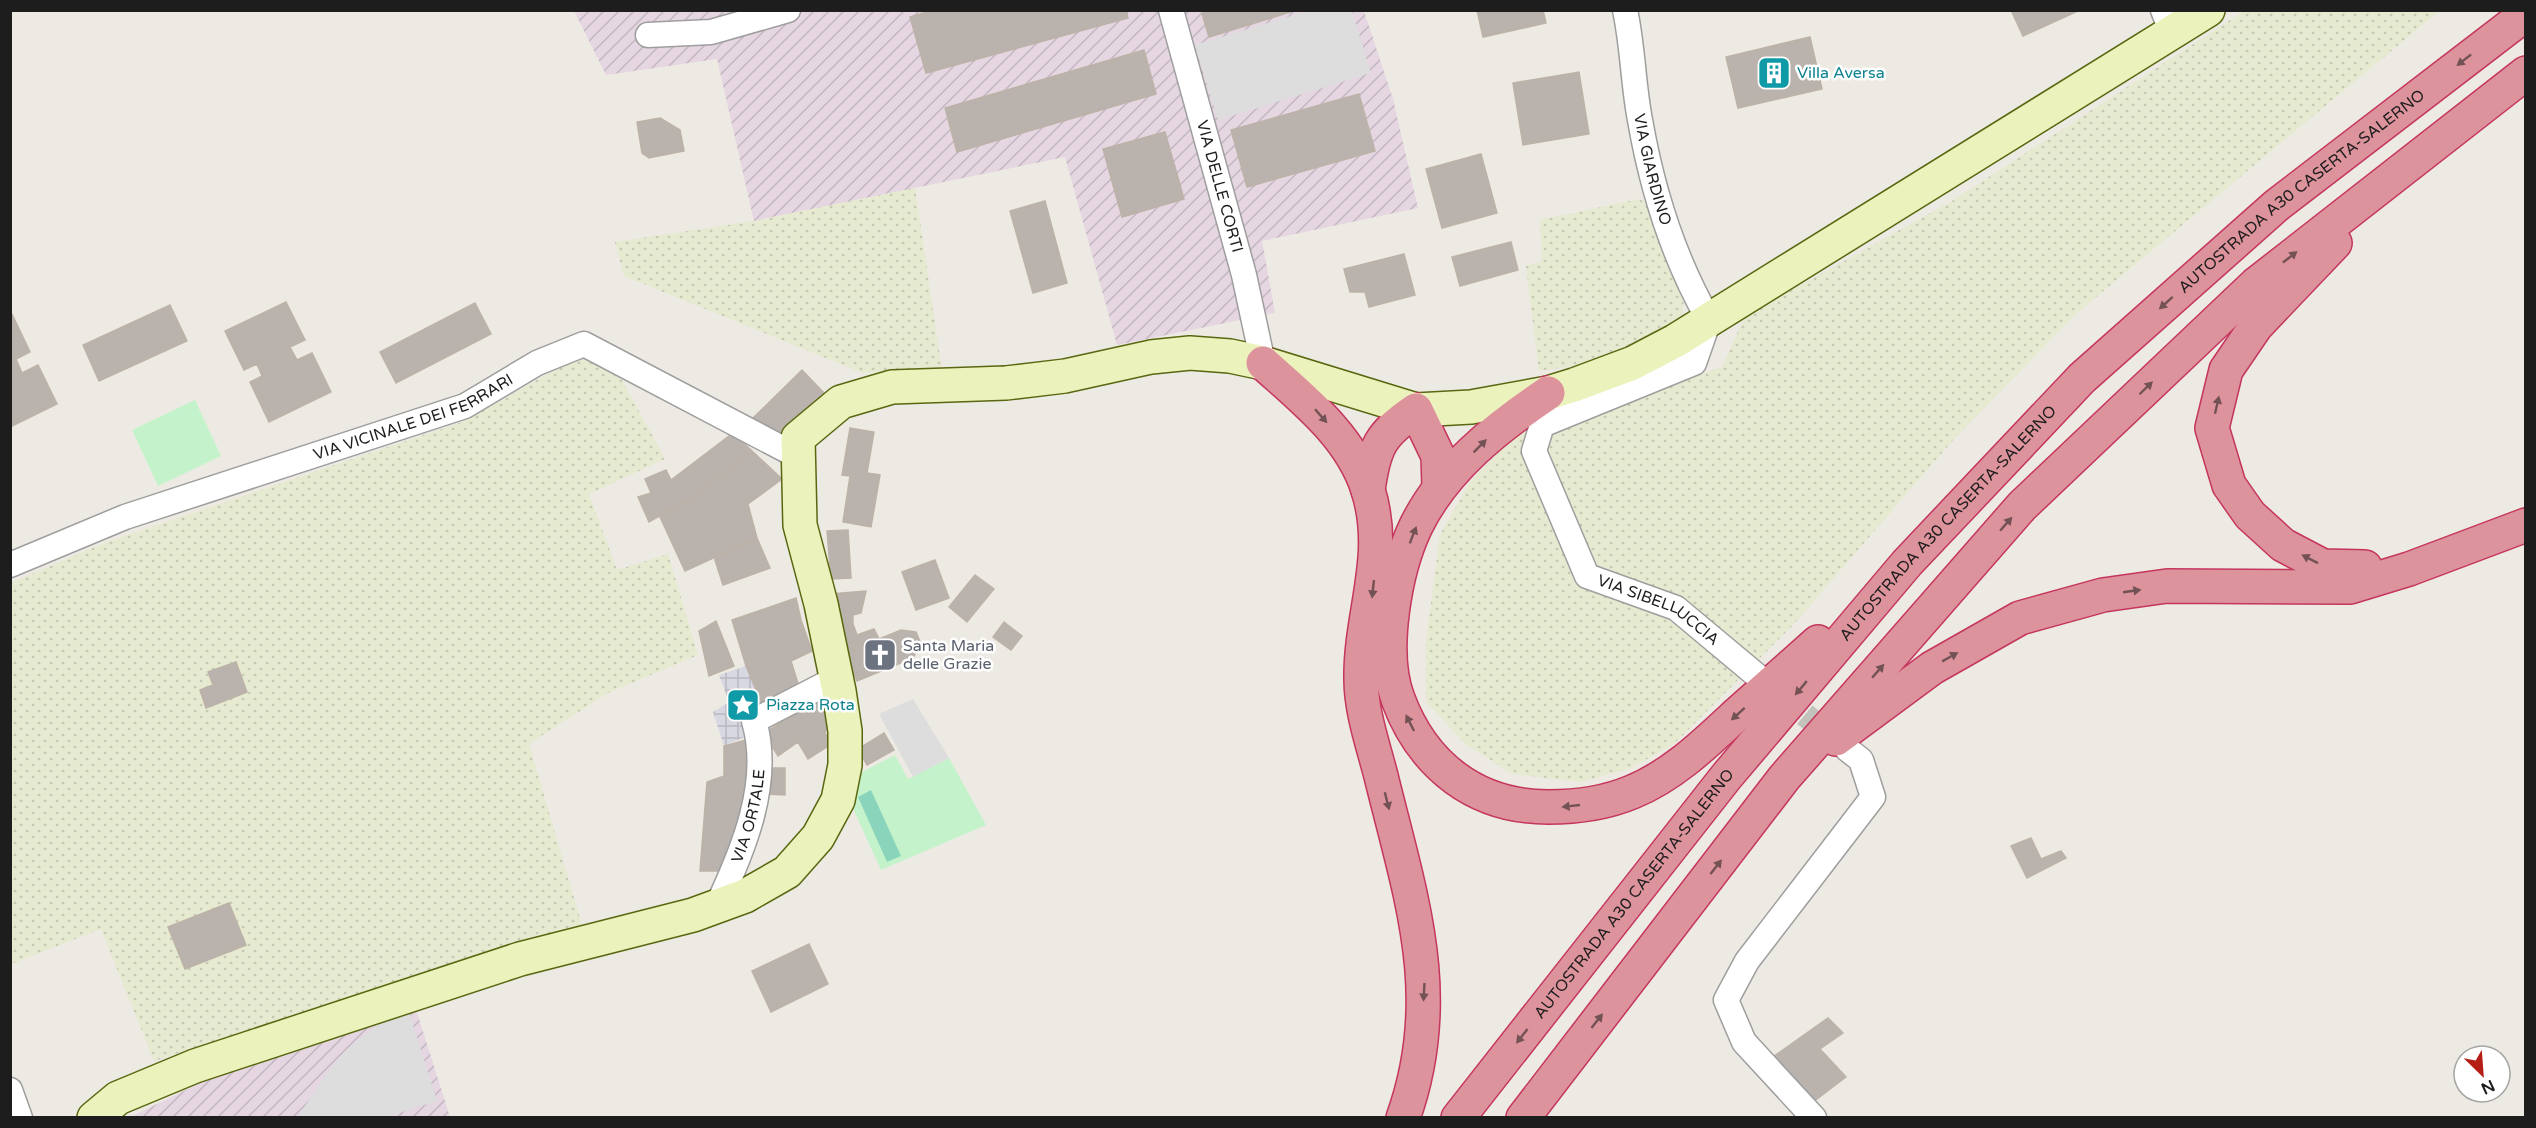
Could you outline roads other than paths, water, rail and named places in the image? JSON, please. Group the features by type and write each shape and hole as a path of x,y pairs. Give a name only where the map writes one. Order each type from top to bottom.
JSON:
{"highway":[{"name":"AUTOSTRADA A30 CASERTA-SALERNO","path":"1458,1118 1726,777 1907,563 2082,378 2277,205 2518,19"},
{"path":"1523,1118 1784,778 2022,506 2256,284 2526,73"},
{"path":"2409,569 2324,566 2283,545 2250,515 2229,485 2212,428 2226,370 2256,326 2412,161"},
{"path":"1263,363 1320,414 1348,450 1368,490 1375,525 1376,556 1372,596 1363,643 1361,680 1365,714 1414,910 1424,982 1414,1085 1403,1118"},
{"path":"1548,393 1504,423 1439,487 1416,527 1397,581 1391,620 1391,661 1397,697 1420,742 1448,774 1486,797 1524,807 1564,807 1603,802 1634,792 1669,772 1705,743 1907,563"},
{"path":"1368,490 1372,464 1380,441 1401,420 1416,410 1438,456 1439,487"},
{"path":"1784,778 1932,668 2020,618 2103,595 2167,586 2350,587 2409,569 2526,525"}],"street":[{"path":"648,35 711,32 788,10"},
{"name":"VIA DELLE CORTI","path":"1171,10 1244,275 1263,363"},
{"name":"VIA GIARDINO","path":"1625,10 1632,42 1639,119 1654,182 1669,233 1708,321"},
{"path":"94,1118 118,1098 206,1062 520,959 693,915 745,896 787,872 818,837 838,800 845,765 845,731 837,678 821,604 800,525 798,438 841,402 892,387 1006,383 1065,376 1150,357 1190,353 1230,356 1263,363 1416,410 1471,407 1548,393 1633,363 1708,321 2168,22 2208,10"},
{"name":"VIA SIBELLUCCIA","path":"1708,321 1694,363 1542,425 1534,451 1587,576 1676,608 1761,679"},
{"name":"VIA VICINALE DEI FERRARI","path":"10,565 125,517 465,406 537,363 584,344 799,457"},
{"name":"VIA ORTALE","path":"717,906 736,866 755,802 760,768 760,740 754,721 837,678"},
{"path":"1814,1118 1744,1042 1726,1000 1747,961 1874,797 1861,760 1847,749"},
{"path":"10,1090 20,1118"}],"tunnel":[{"path":"1777,692 1838,742"}],"place":[{"name":"Villa Aversa","path":"1774,73"},
{"name":"Santa Maria delle Grazie","path":"880,655"},
{"name":"Piazza Rota","path":"743,705"}]}
